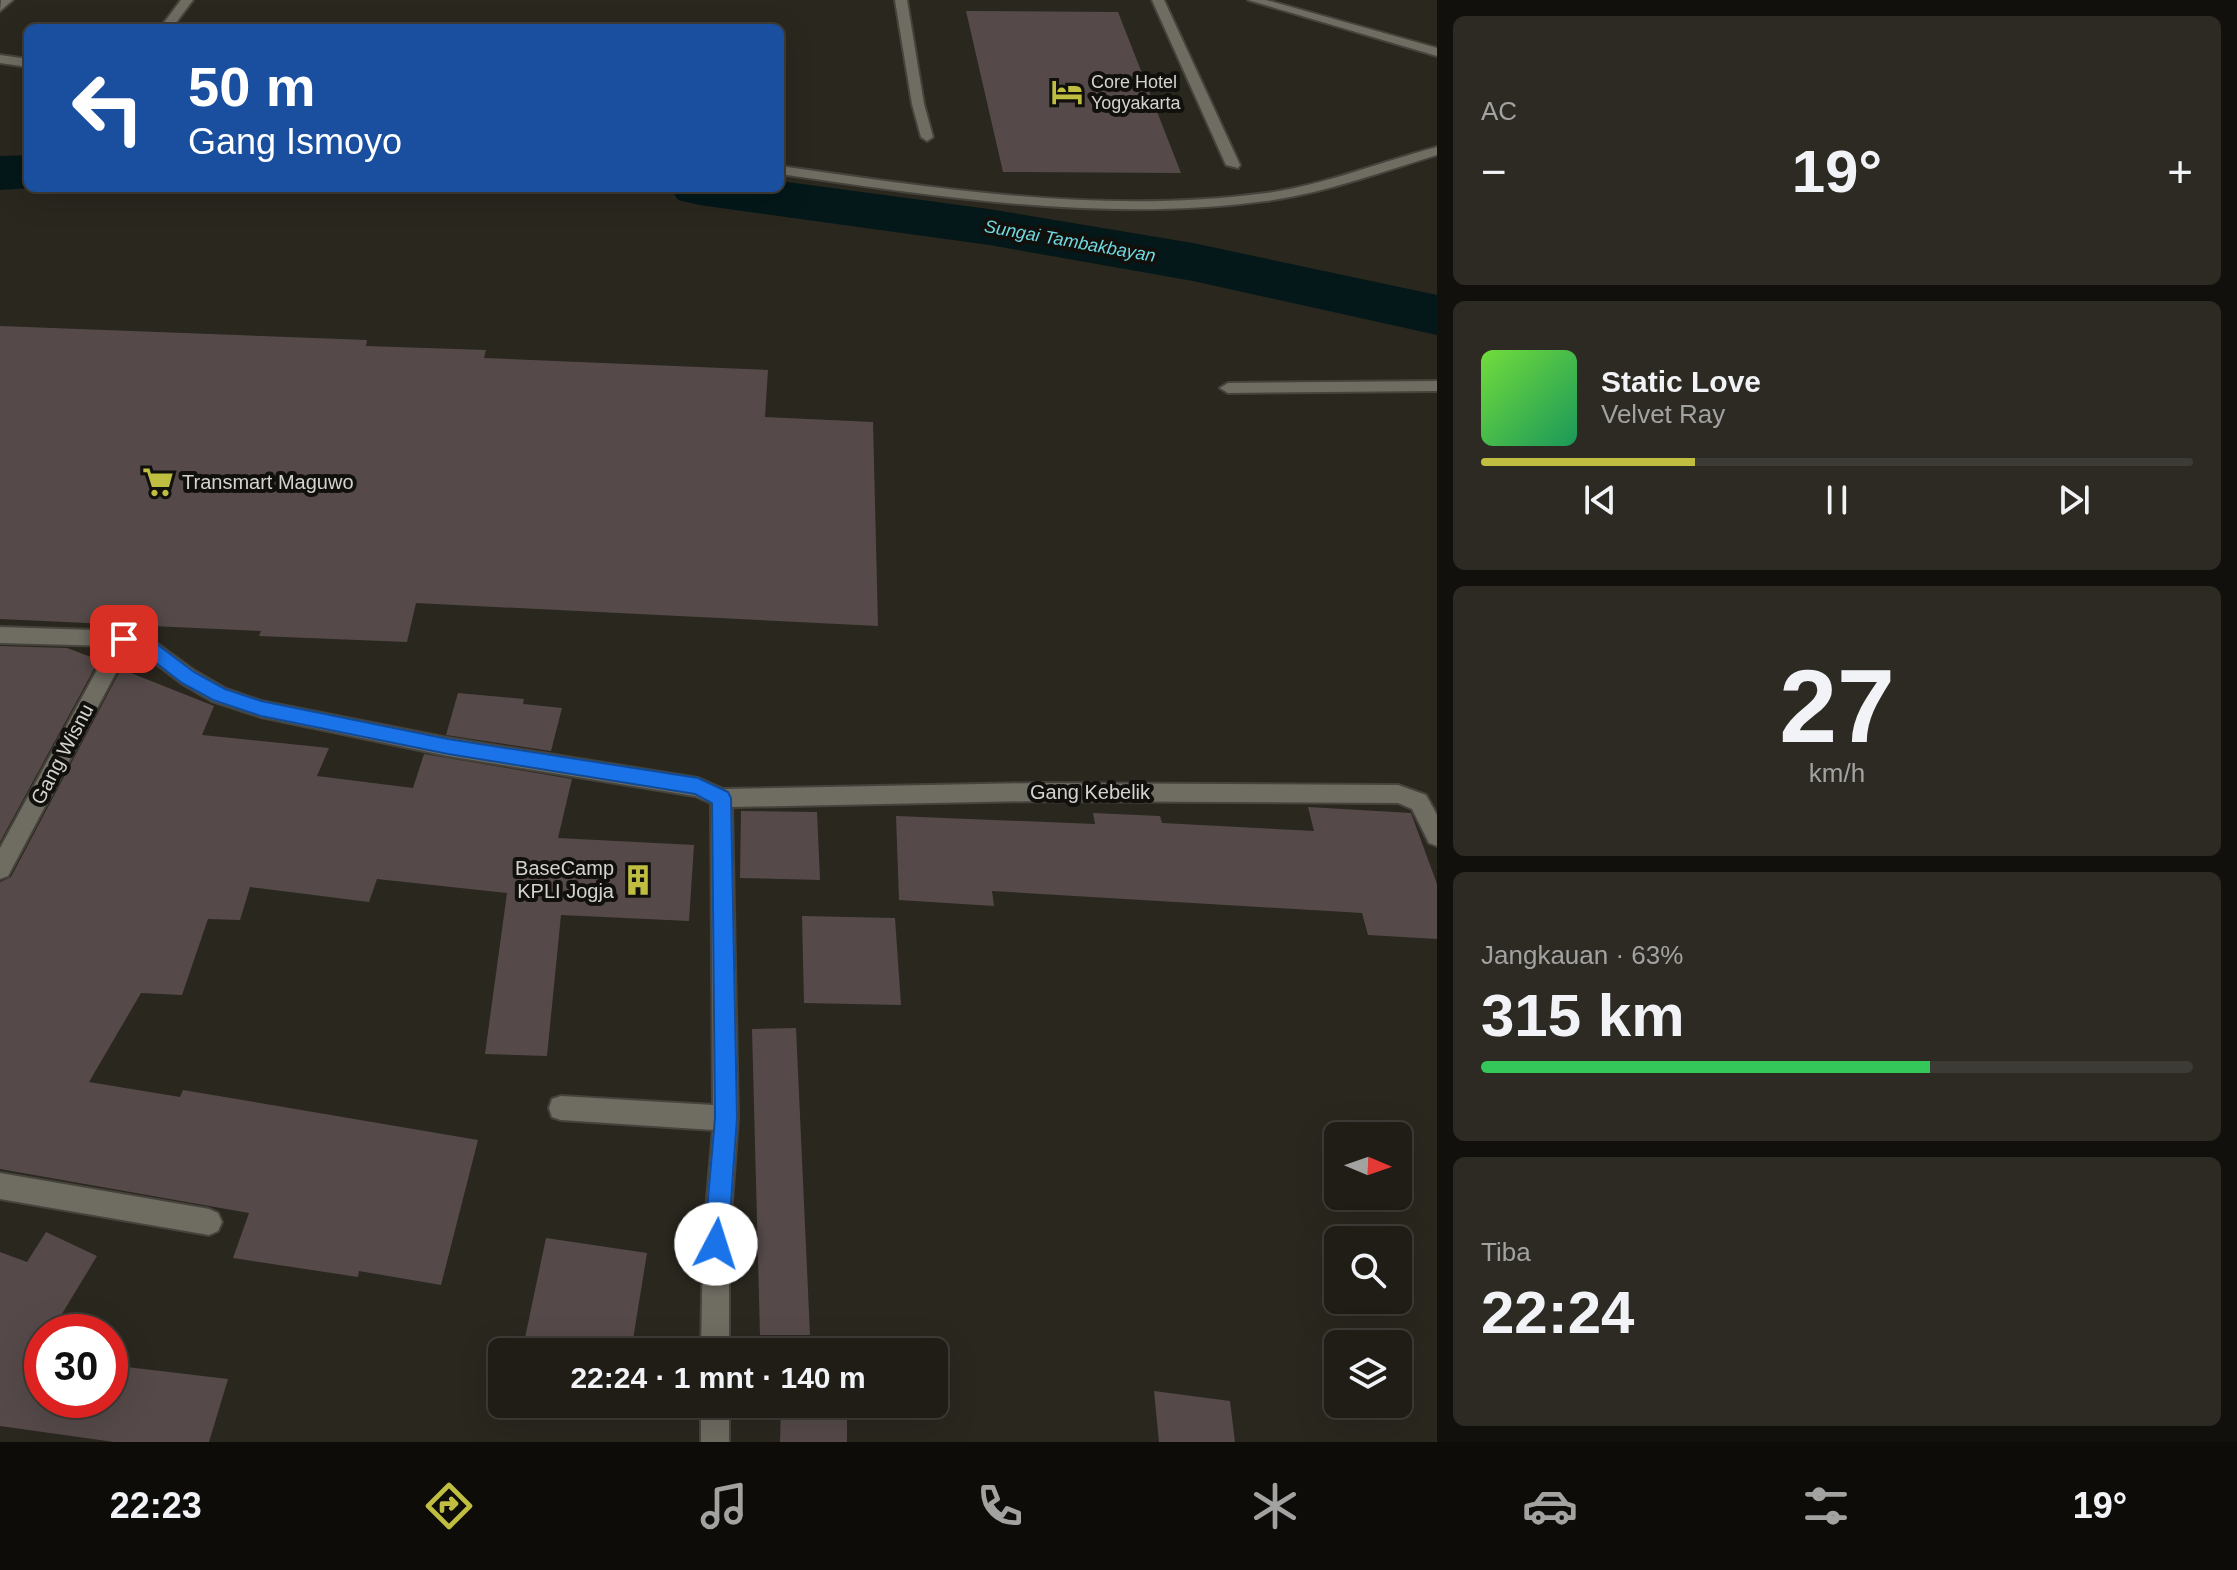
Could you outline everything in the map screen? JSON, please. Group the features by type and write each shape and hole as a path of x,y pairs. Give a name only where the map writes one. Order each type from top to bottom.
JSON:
{"street":[{"path":"0,8 7,0"},
{"path":"169,24 187,0"},
{"path":"901,0 918,104 927,137"},
{"path":"1158,0 1233,165"},
{"path":"1254,0 1437,52"},
{"path":"1273,0 1437,45"},
{"path":"0,59 24,62"},
{"path":"784,171 950,194 1112,204 1215,203 1270,197 1318,186 1437,151"},
{"path":"1228,388 1437,386"},
{"path":"0,635 124,639 148,647 188,677 219,695 261,709 448,747 698,787 721,798 726,1118 716,1244 715,1338"},
{"name":"Gang Wisnu","path":"0,869 124,639"},
{"name":"Gang Kebelik","path":"721,798 1037,792 1398,794 1419,802 1437,836"},
{"path":"561,1108 726,1118"},
{"path":"0,1186 209,1222"},
{"path":"715,1418 715,1442"}],"building":[{"name":"Core Hotel Yogyakarta","path":"966,11 1118,12 1181,173 1003,172"},
{"path":"0,326 367,340 366,346 486,350 484,358 768,370 765,417 873,422 878,626 416,603 407,642 259,636 261,631 0,619"},
{"path":"0,646 67,648 99,660 0,842"},
{"path":"121,669 214,706 202,735 329,748 317,776 413,788 424,754 572,779 558,838 694,845 689,921 561,915 547,1056 485,1054 507,893 377,879 369,902 250,887 240,920 208,919 182,995 141,993 89,1082 180,1097 183,1090 478,1140 441,1285 359,1271 358,1277 233,1258 249,1213 0,1169 0,882 11,877"},
{"path":"458,693 524,699 523,704 562,708 551,751 446,735"},
{"path":"1308,807 1411,813 1437,884 1437,939 1368,935 1362,913 992,891 994,906 899,900 896,816 1095,824 1093,813 1160,816 1162,823 1314,831"},
{"path":"741,811 817,812 820,880 740,878"},
{"path":"802,916 895,918 901,1005 804,1003"},
{"path":"796,1028 810,1335 760,1335 752,1029"},
{"path":"46,1232 97,1256 62,1314 24,1314 24,1418 128,1418 128,1367 228,1379 209,1442 114,1442 0,1426 0,1252 27,1262"},
{"path":"546,1238 647,1253 633,1338 525,1338"},
{"path":"1154,1391 1230,1401 1235,1442 1159,1442"},
{"path":"781,1418 847,1418 847,1442 780,1442"}],"waterway":[{"name":"Sungai Tambakbayan","path":"0,173 24,172"},
{"name":"Sungai Tambakbayan","path":"729,192 989,227 1193,262 1437,315"}],"place":[{"name":"Core Hotel Yogyakarta","path":"1067,92"},
{"name":"Transmart Maguwo","path":"158,482"},
{"name":"BaseCamp KPLI Jogja","path":"638,880"}],"route":[{"path":"124,639 148,647 188,677 219,695 261,709 448,747 698,787 721,798 726,1118 716,1244"}]}
